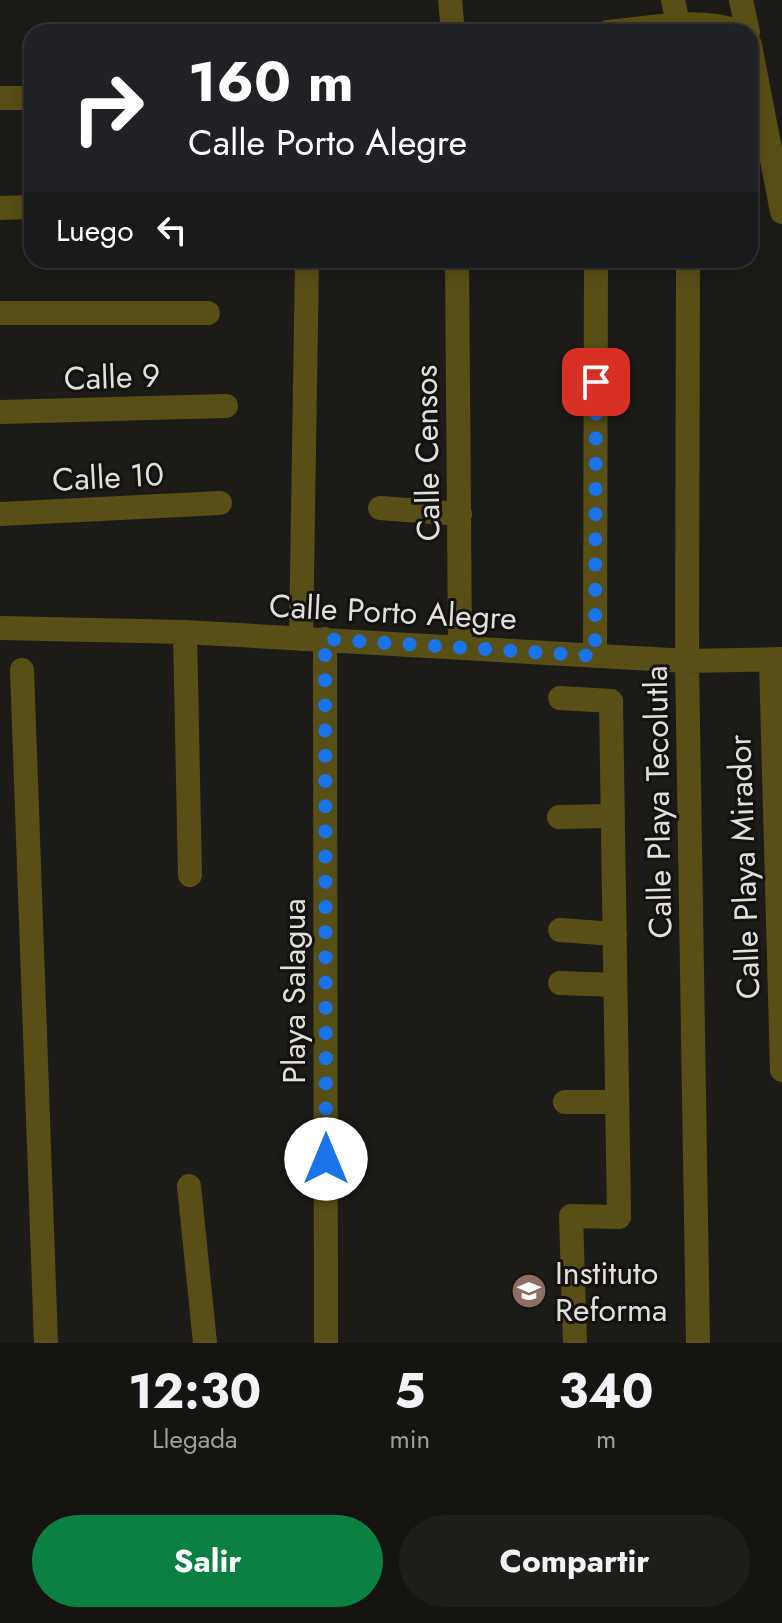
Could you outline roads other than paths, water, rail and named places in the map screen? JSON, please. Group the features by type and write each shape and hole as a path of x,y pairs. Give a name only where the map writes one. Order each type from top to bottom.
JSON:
{"street":[{"path":"450,0 452,24"},
{"path":"673,0 679,24"},
{"path":"741,0 746,24"},
{"path":"758,87 782,212"},
{"path":"0,98 24,98"},
{"path":"0,208 24,207"},
{"path":"301,639 307,268"},
{"name":"Calle Censos","path":"457,268 460,646"},
{"path":"595,656 596,268"},
{"name":"Calle Playa Tecolutla","path":"688,268 687,661 698,1343"},
{"path":"0,313 208,313"},
{"name":"Calle 9","path":"0,412 226,406"},
{"name":"Calle 10","path":"0,514 220,503"},
{"path":"380,508 460,514"},
{"name":"Calle Porto Alegre","path":"0,628 185,632 687,661 776,660"},
{"path":"185,632 190,875"},
{"name":"Playa Salagua","path":"325,639 326,1343"},
{"name":"Calle Playa Mirador","path":"776,660 782,1070"},
{"path":"22,670 46,1343"},
{"path":"560,698 611,701 619,1217 571,1216 575,1343"},
{"path":"559,817 613,816"},
{"path":"560,930 615,934"},
{"path":"560,983 615,985"},
{"path":"565,1102 617,1102"},
{"path":"189,1186 205,1343"}],"place":[{"name":"Instituto Reforma","path":"529,1291"}]}
